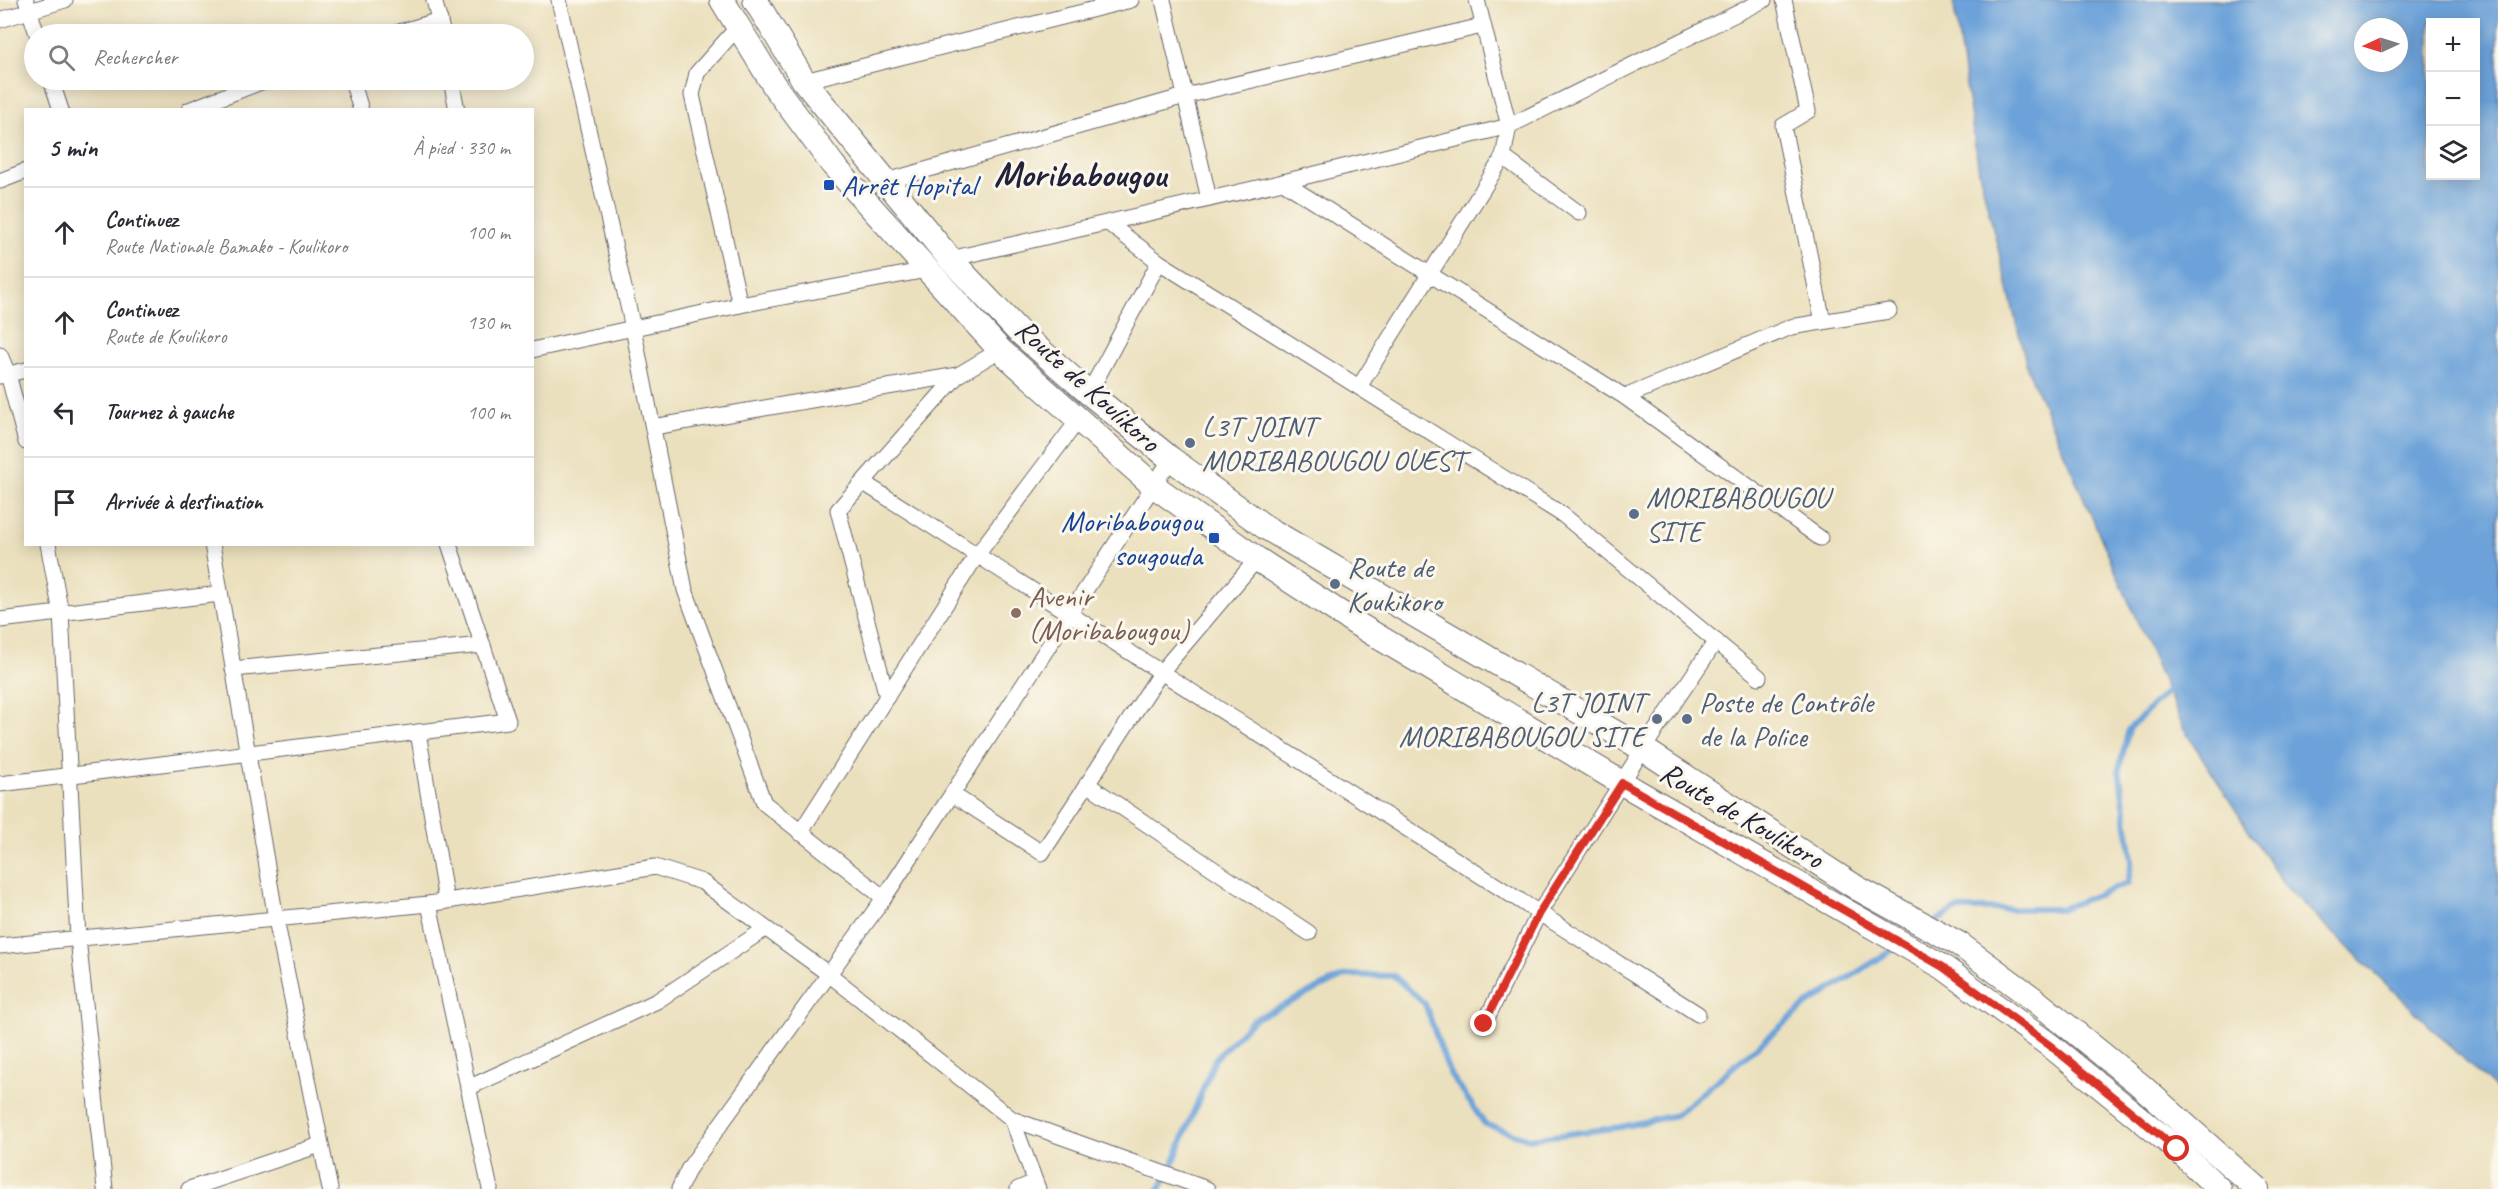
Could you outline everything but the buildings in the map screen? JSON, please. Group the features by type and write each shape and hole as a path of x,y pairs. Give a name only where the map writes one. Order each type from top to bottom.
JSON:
{"main road":[{"name":"Route de Koulikoro","path":"722,0 775,87 833,165 1000,350 1154,486 1257,560 1357,624 1622,783 1943,967 2052,1047 2177,1149 2219,1189"},
{"name":"Route de Koulikoro","path":"755,0 804,81 950,259 1017,330 1089,393 1172,459 1265,527 1643,748 1857,888 1959,944 2035,1000 2139,1084 2257,1189"}],"street":[{"path":"0,20 28,5 65,0"},
{"path":"434,0 441,24"},
{"path":"560,0 633,328 689,601 764,803 884,898"},
{"path":"804,81 1131,0"},
{"path":"1163,0 1209,200"},
{"path":"1359,387 1503,157 1509,126 1477,0"},
{"path":"950,259 1209,200 1509,126 1764,0"},
{"path":"1784,0 1808,111 1783,126 1823,322"},
{"path":"28,5 34,24"},
{"path":"887,180 1185,96 1482,26"},
{"path":"737,28 697,73 692,95 740,305"},
{"path":"54,90 60,108"},
{"path":"194,108 240,90"},
{"path":"355,90 360,108"},
{"path":"453,90 457,108"},
{"path":"1503,157 1579,213"},
{"path":"0,181 24,172"},
{"path":"1283,182 1625,397 1820,538"},
{"path":"1108,223 1159,261 1563,515 1759,677"},
{"path":"1089,393 1159,261"},
{"path":"534,350 740,305 927,270"},
{"path":"1625,397 1791,327 1889,311"},
{"path":"886,697 838,510 958,375 1000,350"},
{"path":"0,355 4,375 24,436"},
{"path":"4,375 24,370"},
{"path":"653,427 958,375"},
{"path":"800,833 977,555 1079,419"},
{"path":"679,1189 689,1168 884,898 1172,459"},
{"path":"864,483 1698,1014"},
{"path":"48,546 61,613 78,938 105,1189"},
{"path":"212,546 276,919 330,1189"},
{"path":"0,784 508,721 450,546"},
{"path":"952,794 1041,853 1161,672 1257,560"},
{"path":"0,620 220,594"},
{"path":"1484,1024 1539,913 1643,748 1716,641"},
{"path":"233,669 483,645"},
{"path":"418,732 446,901"},
{"path":"1087,784 1309,933"},
{"path":"0,946 429,904 655,867 702,882 830,975 1012,1119 1207,1189"},
{"path":"429,904 490,1189"},
{"path":"468,1088 657,1001 765,929"},
{"path":"1012,1119 1037,1185 1018,1189"},
{"path":"189,1189 320,1145"}],"water":[{"path":"1953,0 2498,0 2498,1092 2283,884 2184,729 2028,370 1979,171"}],"waterway":[{"path":"1933,923 1957,909 2061,909 2128,883 2132,860 2119,769 2129,729 2172,686"},
{"path":"1159,1189 1168,1176 1215,1059 1253,1020 1346,975 1394,976 1425,1004 1449,1072 1485,1124 1529,1139 1621,1127 1676,1115 1805,1006 1897,947"}],"place":[{"name":"Arrêt Hopital","path":"829,185"},
{"name":"L3T JOINT MORIBABOUGOU OUEST","path":"1190,443"},
{"name":"MORIBABOUGOU SITE","path":"1634,514"},
{"name":"Moribabougou sougouda","path":"1214,538"},
{"name":"Route de Koukikoro","path":"1335,584"},
{"name":"Avenir (Moribabougou)","path":"1016,613"},
{"name":"L3T JOINT MORIBABOUGOU SITE","path":"1657,719"},
{"name":"Poste de Contrôle de la Police","path":"1687,719"}],"district":[{"name":"Moribabougou","path":"1080,173"}],"route":[{"path":"1484,1024 1539,913 1622,783 1943,967 2052,1047 2177,1149"}]}
